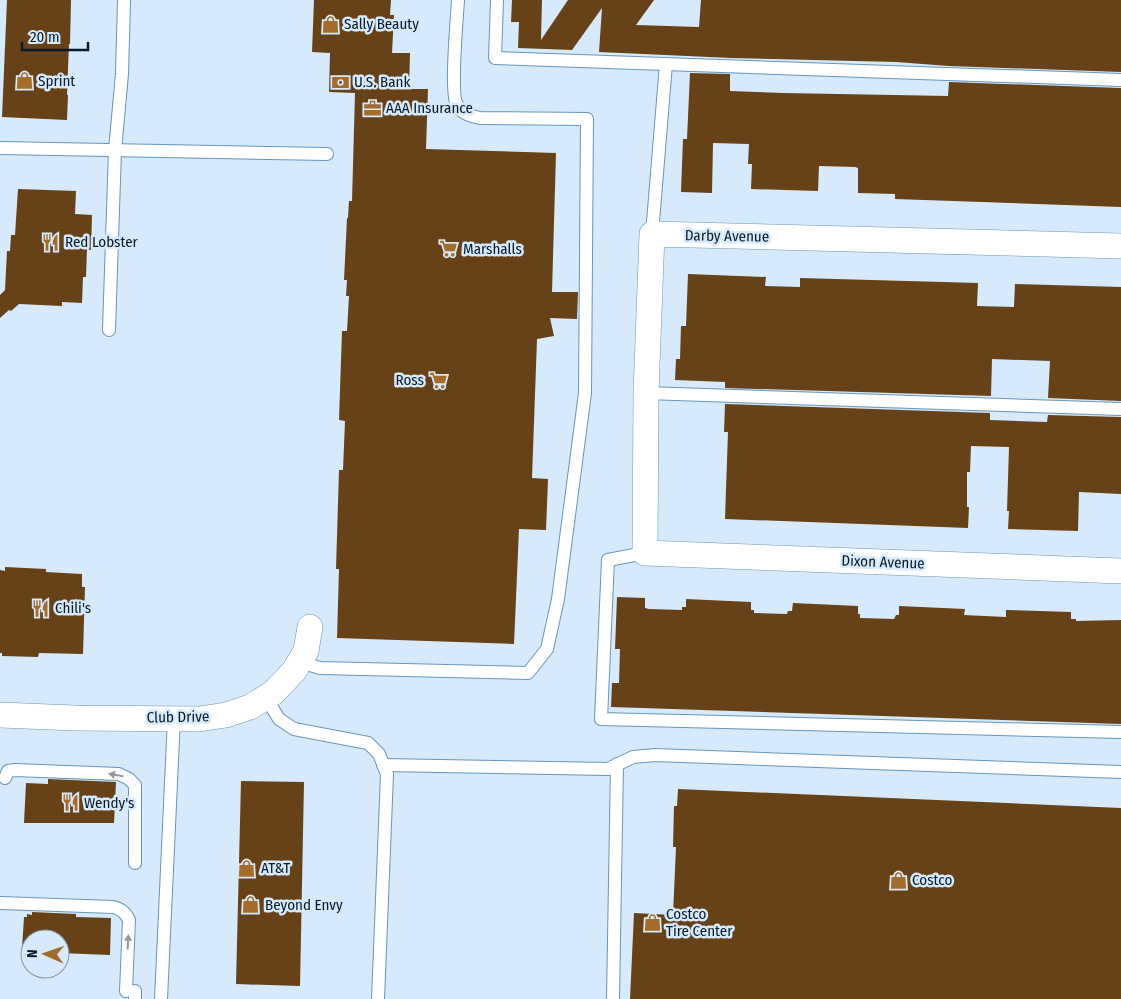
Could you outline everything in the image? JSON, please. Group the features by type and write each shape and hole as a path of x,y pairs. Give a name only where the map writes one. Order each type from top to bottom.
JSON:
{"street":[{"name":"Darby Avenue","path":"652,234 1121,246"},
{"path":"645,552 646,393 652,234"},
{"name":"Dixon Avenue","path":"645,552 1121,571"},
{"name":"Club Drive","path":"0,715 74,718 199,719 226,715 250,707 265,696 273,693 294,672 306,651 310,627"}],"lane":[{"path":"109,330 114,150 122,74 124,0"},
{"path":"300,662 320,668 528,673 547,649 558,599 584,393 587,119 480,118 466,115 456,105 454,89 458,0"},
{"path":"497,0 495,58 1121,80"},
{"path":"652,234 666,64"},
{"path":"0,148 327,154"},
{"path":"646,393 1121,409"},
{"path":"645,552 608,560 601,719 1121,732"},
{"path":"265,696 279,719 294,729 368,743 379,754 387,774 378,999"},
{"path":"160,999 174,718"},
{"path":"383,765 608,769 633,757 655,755 1121,772"},
{"path":"613,999 617,764"},
{"path":"5,778 8,771 15,770 119,774 128,778 135,785 135,864"},
{"path":"0,902 113,907 121,909 129,920 132,994"}],"building":[{"path":"7,0 71,0 67,120 2,117"},
{"path":"314,0 391,0 390,15 394,15 392,53 410,53 409,89 428,89 426,149 556,153 552,292 578,292 577,319 550,318 554,336 537,339 532,478 548,479 546,530 519,529 514,644 337,638 339,569 336,569 339,470 343,470 345,421 339,420 342,331 347,331 349,296 346,296 347,280 344,280 347,218 349,201 352,201 355,93 329,92 330,53 312,52"},
{"path":"512,0 542,0 541,40 568,0 654,0 636,25 699,27 701,0 1121,0 1121,72 599,52 602,8 572,50 518,48 519,22 511,22"},
{"path":"690,73 730,74 730,91 783,93 948,96 949,82 1121,88 1121,207 895,199 895,194 858,193 858,168 855,167 819,166 818,191 751,189 752,164 748,164 749,144 713,143 712,193 681,192 683,139 687,139"},
{"name":"Red Lobster","path":"18,189 76,191 75,214 92,215 91,250 87,249 86,277 83,277 82,303 62,302 62,306 19,304 0,318 0,295 5,290 7,251 10,251 11,235 15,235"},
{"path":"688,274 766,277 765,286 800,287 800,278 978,283 977,306 1014,307 1015,284 1121,287 1121,401 1048,398 1050,361 992,359 991,396 725,388 725,382 675,380 676,359 680,359 681,326 686,326"},
{"path":"725,404 990,413 990,420 1047,422 1048,415 1121,417 1121,494 1079,492 1078,531 1008,529 1009,447 971,446 970,472 967,472 968,528 725,519 728,432 724,432"},
{"name":"Chili's","path":"5,567 46,569 46,572 82,574 82,587 85,587 83,654 39,653 38,657 2,656 2,653 0,653 0,570 5,571"},
{"path":"617,597 645,598 645,608 649,609 682,610 682,607 686,607 686,599 751,602 751,610 754,610 754,613 787,614 788,611 792,611 793,603 858,606 860,618 894,619 896,615 899,615 899,606 965,609 964,615 1006,617 1006,610 1071,612 1071,619 1076,619 1076,621 1121,620 1121,724 611,707 612,683 619,683 620,649 615,649"},
{"name":"Wendy's","path":"48,779 116,782 114,823 24,823 26,783 48,784"},
{"path":"241,781 304,782 300,986 236,984"},
{"name":"Costco","path":"678,789 1121,808 1121,999 630,999 634,913 673,915 676,847 673,847 674,806 677,806"},
{"path":"32,912 76,914 76,917 111,918 110,955 70,953 70,929 23,929 24,917 27,917 27,914 32,915"}],"place":[{"name":"Sally Beauty","path":"330,24"},
{"name":"Sprint","path":"24,81"},
{"name":"U.S. Bank","path":"340,82"},
{"name":"AAA Insurance","path":"372,108"},
{"name":"Red Lobster","path":"51,242"},
{"name":"Marshalls","path":"449,249"},
{"name":"Ross","path":"438,380"},
{"name":"Chili's","path":"41,608"},
{"name":"Wendy's","path":"70,803"},
{"name":"AT&T","path":"247,868"},
{"name":"Costco","path":"898,880"},
{"name":"Beyond Envy","path":"251,905"},
{"name":"Costco Tire Center","path":"652,923"}]}
